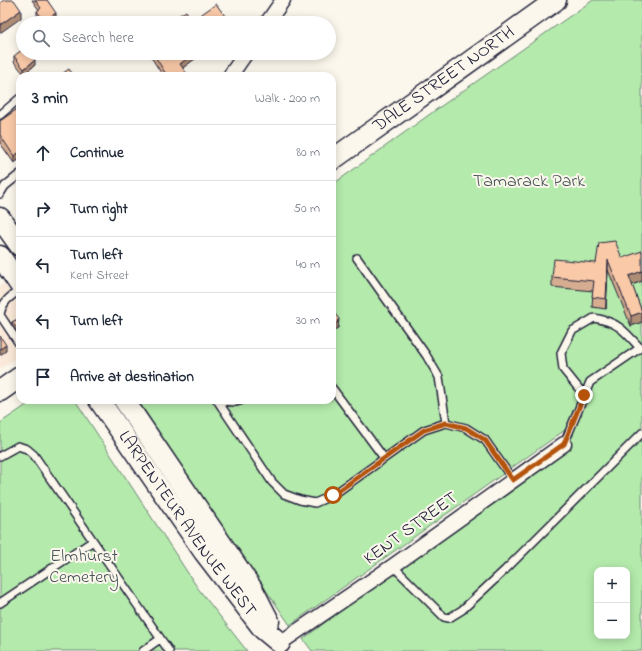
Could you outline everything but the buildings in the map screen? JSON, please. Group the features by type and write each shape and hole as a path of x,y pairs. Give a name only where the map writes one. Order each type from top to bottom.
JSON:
{"main road":[{"name":"DALE STREET NORTH","path":"336,157 556,0"},
{"path":"0,218 16,240"},
{"path":"0,256 16,279"},
{"path":"0,391 16,380"},
{"name":"LARPENTEUR AVENUE WEST","path":"102,404 204,552 263,629 283,647"},
{"name":"LARPENTEUR AVENUE WEST","path":"127,404 253,590 283,647"}],"street":[{"path":"272,16 283,0"},
{"path":"233,72 241,60"},
{"name":"KENT STREET","path":"283,647 393,566 564,444"}],"lane":[{"path":"0,115 16,101"},
{"path":"0,194 5,186 16,177"},
{"path":"357,258 426,355 439,377 446,423"},
{"path":"16,293 6,300 2,306 0,314 16,339"},
{"path":"564,444 590,382 640,348 625,331 610,321 594,318 572,331 561,353 563,369 584,395"},
{"path":"336,393 384,458"},
{"path":"219,404 272,482 284,494 300,500 315,502 333,495 424,430 446,423 466,428 485,440 513,480"},
{"path":"393,566 444,617 449,618 462,610 505,570 642,433"},
{"path":"0,456 18,446 34,455 168,651"},
{"path":"0,603 93,541"},
{"path":"143,651 160,639"}],"shaded area":[{"path":"4,283 16,300 16,358 0,369 0,286"}],"green space":[{"name":"Tamarack Park","path":"593,0 642,0 642,651 312,651 303,639 574,435 565,430 290,625 138,404 336,404 336,182 437,109"},
{"name":"Elmhurst Cemetery","path":"28,404 78,404 197,587 247,651 0,651 0,423"}],"route":[{"path":"333,495 424,430 446,423 466,428 485,440 513,480 564,444 584,395"}]}
